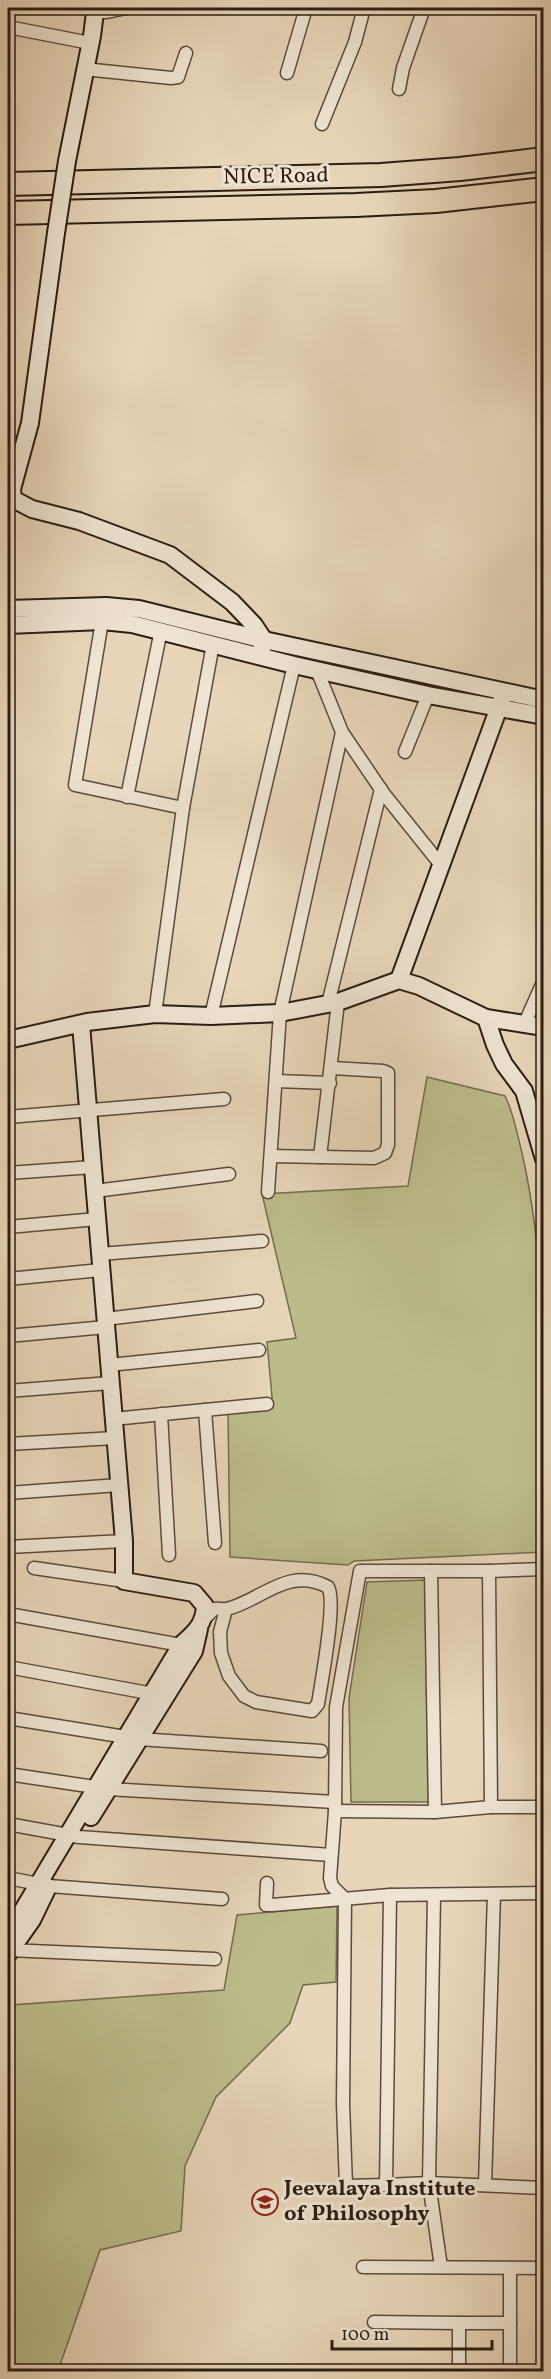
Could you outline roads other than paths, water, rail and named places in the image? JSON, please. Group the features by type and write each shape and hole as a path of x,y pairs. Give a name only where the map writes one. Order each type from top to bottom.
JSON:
{"highway":[{"name":"NICE Road","path":"8,184 381,175 543,159"},
{"name":"NICE Road","path":"14,214 356,205 436,201 543,189"}],"street":[{"path":"126,8 107,12 94,10 90,43 67,161 30,423 12,489 14,499 32,509 79,520 170,555 232,602 254,625 262,648"},
{"path":"287,73 306,8"},
{"path":"399,89 403,68 424,8"},
{"path":"322,124 355,42 359,10"},
{"path":"8,27 90,43"},
{"path":"84,69 178,77 186,53"},
{"path":"8,609 106,606 139,609 262,648 502,700 543,716"},
{"path":"102,621 75,785 183,808"},
{"path":"8,625 102,621 161,630 213,645 262,648 294,665 428,694 502,700 543,700"},
{"path":"127,796 161,630"},
{"path":"155,1014 183,808 213,645"},
{"path":"211,1016 294,665"},
{"path":"317,670 342,732 381,789 441,865"},
{"path":"405,752 428,694"},
{"path":"399,980 502,700"},
{"path":"268,1192 280,1013 342,732"},
{"path":"320,1157 332,1068 333,1003 381,789"},
{"path":"8,1040 81,1024 155,1014 211,1016 280,1013 333,1003 399,980 419,986 486,1018 543,1027"},
{"path":"524,1025 543,980"},
{"path":"486,1018 504,1064 524,1090 543,1159"},
{"path":"81,1024 124,1541 124,1581"},
{"path":"271,1156 374,1158 385,1153 388,1145 388,1073 332,1068"},
{"path":"276,1081 330,1083"},
{"path":"8,1118 224,1099"},
{"path":"8,1173 93,1167"},
{"path":"95,1191 229,1174"},
{"path":"8,1227 97,1219"},
{"path":"8,1279 101,1262 262,1241"},
{"path":"8,1336 256,1301"},
{"path":"109,1365 259,1350"},
{"path":"8,1391 110,1383"},
{"path":"113,1419 267,1404"},
{"path":"205,1410 215,1543"},
{"path":"161,1414 169,1555"},
{"path":"8,1444 115,1438"},
{"path":"8,1493 119,1485"},
{"path":"8,1547 124,1541"},
{"path":"34,1568 194,1593 205,1606 202,1624"},
{"path":"543,1569 360,1571 336,1707 335,1807 331,1855 332,1886 345,1899 343,2104 346,2186 429,2182 543,2188"},
{"path":"431,1571 435,1812"},
{"path":"489,1571 490,1807"},
{"path":"8,1947 32,1920 44,1885 202,1624 214,1609 226,1610 286,1582 312,1582 328,1587 331,1595 318,1704 308,1712 255,1702 244,1696 229,1676 221,1653 220,1632 226,1610"},
{"path":"8,1614 188,1648"},
{"path":"8,1667 159,1695"},
{"path":"318,1704 336,1707"},
{"path":"8,1718 132,1738 321,1751"},
{"path":"8,1774 102,1788 335,1807 435,1812 490,1807 543,1807"},
{"path":"8,1824 74,1836 331,1855"},
{"path":"8,1878 44,1885 222,1899"},
{"path":"267,1883 266,1905 390,1895 543,1893"},
{"path":"485,2185 494,1894"},
{"path":"386,2185 390,1895"},
{"path":"434,1895 429,2182 441,2267"},
{"path":"8,1947 215,1959"},
{"path":"363,2267 543,2268"},
{"path":"510,2268 510,2372"},
{"path":"374,2322 510,2323"},
{"path":"459,2323 459,2372"}],"place":[{"name":"Jeevalaya Institute of Philosophy","path":"265,2202"}]}
